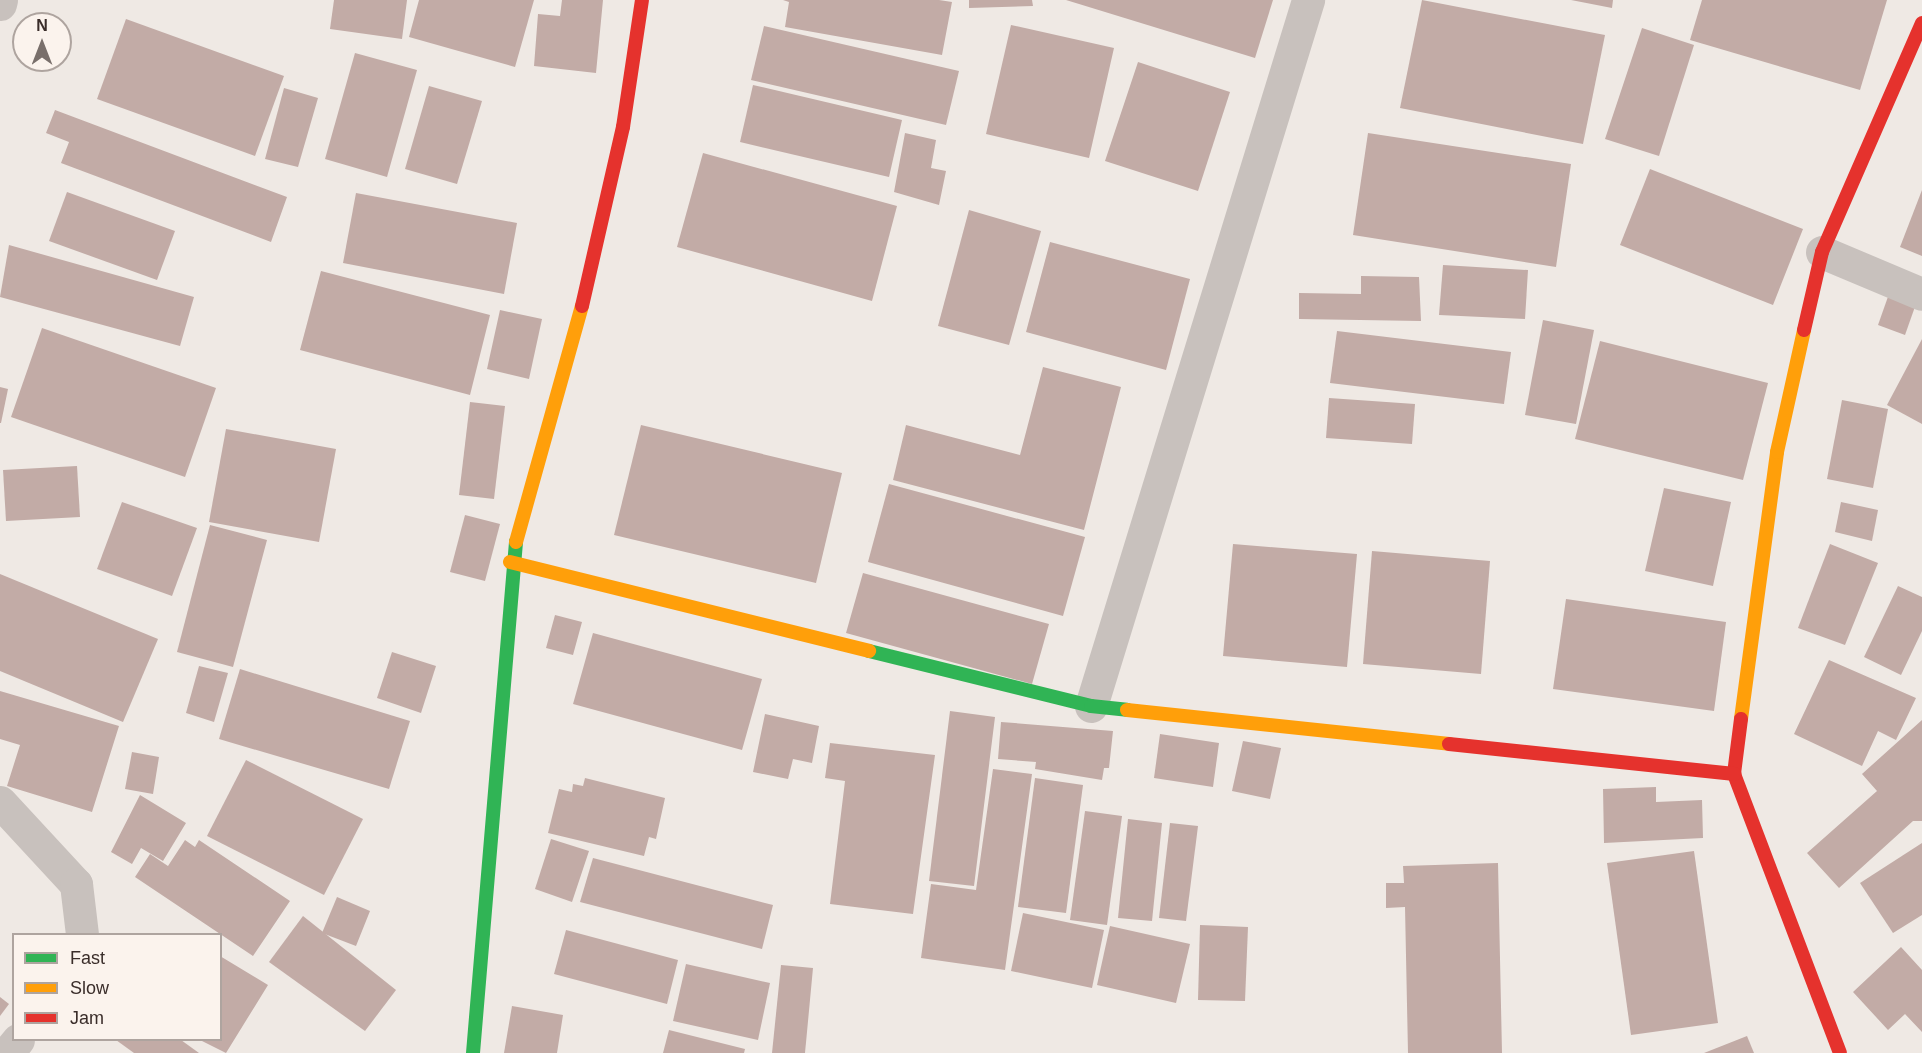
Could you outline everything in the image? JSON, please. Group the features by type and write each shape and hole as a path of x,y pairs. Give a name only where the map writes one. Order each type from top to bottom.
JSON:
{"street":[{"path":"0,4 1,0"},
{"path":"473,1053 510,562 594,261 623,127 642,0"},
{"path":"1091,706 1308,0"},
{"path":"1840,1053 1734,774 1777,452 1822,252 1922,23"},
{"path":"1822,252 1922,294"},
{"path":"510,562 1091,706 1734,774"},
{"path":"0,802 76,884 82,933"},
{"path":"7,1053 17,1041"}],"building":[{"path":"334,0 407,0 402,39 330,29"},
{"path":"419,0 534,0 515,67 409,37"},
{"path":"562,0 603,0 596,73 534,66 538,14 560,16"},
{"path":"783,0 939,0 952,2 942,55 785,27 789,2"},
{"path":"969,0 1032,0 1033,6 969,8"},
{"path":"1066,0 1273,0 1255,58"},
{"path":"1422,0 1605,35 1583,144 1400,108"},
{"path":"1571,0 1613,0 1612,8"},
{"path":"1702,0 1887,0 1860,90 1690,40"},
{"path":"126,19 284,76 255,156 97,99"},
{"path":"1011,25 1114,48 1089,158 986,134"},
{"path":"764,26 959,71 946,125 751,80"},
{"path":"1642,28 1694,45 1659,156 1605,139"},
{"path":"355,53 417,70 387,177 325,159"},
{"path":"1138,62 1230,92 1198,191 1105,161"},
{"path":"753,85 902,120 889,177 740,142"},
{"path":"429,86 482,101 457,184 405,169"},
{"path":"284,88 318,98 298,167 265,159"},
{"path":"55,110 287,197 271,242 61,163 69,142 46,133"},
{"path":"905,133 936,140 931,168 946,171 939,205 894,192"},
{"path":"1368,133 1571,164 1556,267 1353,235"},
{"path":"703,153 897,206 872,301 677,247"},
{"path":"1650,169 1803,229 1773,305 1620,245"},
{"path":"1922,190 1922,256 1900,247"},
{"path":"67,192 175,231 157,280 49,241"},
{"path":"356,193 517,223 504,294 343,263"},
{"path":"969,210 1041,231 1009,345 938,326"},
{"path":"1050,242 1190,279 1166,370 1026,332"},
{"path":"9,245 194,297 180,346 0,297"},
{"path":"1443,265 1528,270 1525,319 1439,315"},
{"path":"321,271 490,315 470,395 300,350"},
{"path":"1361,276 1419,277 1421,321 1299,319 1299,293 1361,294"},
{"path":"1890,291 1917,301 1905,335 1878,325"},
{"path":"500,310 542,319 529,379 487,369"},
{"path":"1543,320 1594,330 1576,424 1525,415"},
{"path":"42,328 216,388 185,477 11,417"},
{"path":"1337,331 1511,352 1504,404 1330,383"},
{"path":"1922,339 1922,424 1887,405"},
{"path":"1600,341 1768,383 1743,480 1575,439"},
{"path":"1043,367 1121,387 1084,530 893,480 906,425 1020,455"},
{"path":"0,387 8,389 1,423 0,423"},
{"path":"1329,398 1415,404 1412,444 1326,438"},
{"path":"1842,400 1888,409 1873,488 1827,479"},
{"path":"470,402 505,406 494,499 459,495"},
{"path":"641,425 842,473 816,583 614,535"},
{"path":"226,429 336,449 319,542 209,522"},
{"path":"77,466 80,517 6,521 3,470"},
{"path":"889,484 1085,537 1063,616 868,562"},
{"path":"1664,488 1731,502 1713,586 1645,571"},
{"path":"122,502 197,528 172,596 97,569"},
{"path":"1841,502 1878,510 1872,541 1835,532"},
{"path":"465,515 500,524 485,581 450,572"},
{"path":"210,525 267,540 233,667 177,652"},
{"path":"1233,544 1357,554 1347,667 1223,656"},
{"path":"1830,544 1878,563 1845,645 1798,628"},
{"path":"1372,551 1490,561 1481,674 1363,664"},
{"path":"863,573 1049,624 1032,684 846,633"},
{"path":"0,574 158,639 123,722 0,671"},
{"path":"1898,586 1922,597 1922,631 1901,675 1864,657"},
{"path":"1566,599 1726,622 1714,711 1553,689"},
{"path":"555,615 582,622 573,655 546,648"},
{"path":"593,633 762,679 742,750 573,704"},
{"path":"392,652 436,666 421,713 377,698"},
{"path":"1829,660 1916,698 1896,740 1878,731 1862,766 1794,734"},
{"path":"199,666 228,673 214,722 186,713"},
{"path":"240,669 410,721 389,789 219,739"},
{"path":"0,691 119,726 92,812 7,786 20,745 0,739"},
{"path":"950,711 995,717 974,886 929,881"},
{"path":"765,714 819,726 812,763 793,759 788,779 753,772"},
{"path":"1922,720 1922,821 1913,821 1839,888 1807,853 1877,791 1862,774"},
{"path":"1001,722 1113,731 1109,768 1104,768 1102,780 1035,769 1036,762 998,759"},
{"path":"1160,734 1219,743 1213,787 1154,778"},
{"path":"1243,741 1281,748 1270,799 1232,791"},
{"path":"830,743 935,755 913,914 830,904 845,781 825,778"},
{"path":"132,752 159,757 153,794 125,789"},
{"path":"246,760 363,819 324,895 207,836"},
{"path":"993,769 1032,774 1005,970 921,958 931,884 976,890"},
{"path":"585,778 665,798 656,839 649,837 644,856 548,833 559,789 572,792 573,784 583,786"},
{"path":"1035,778 1083,785 1066,913 1018,907"},
{"path":"1656,787 1656,802 1702,800 1703,838 1604,843 1603,789"},
{"path":"140,795 186,823 163,861 141,848 132,864 111,852"},
{"path":"1085,811 1122,816 1107,925 1070,920"},
{"path":"1128,819 1162,823 1152,921 1118,918"},
{"path":"1170,823 1198,826 1186,921 1159,918"},
{"path":"551,839 589,851 572,902 535,889"},
{"path":"185,840 195,847 199,840 290,901 253,956 222,935 222,933 219,933 135,877 150,854 168,866"},
{"path":"1922,843 1922,915 1893,933 1860,883"},
{"path":"1694,851 1718,1023 1631,1035 1607,863"},
{"path":"593,858 773,905 762,949 580,902"},
{"path":"1498,863 1502,1053 1408,1053 1405,907 1386,908 1386,883 1404,883 1403,866"},
{"path":"337,897 370,911 356,946 322,933"},
{"path":"1023,913 1104,930 1092,988 1011,971"},
{"path":"303,916 396,990 365,1031 269,962"},
{"path":"1200,925 1248,927 1245,1001 1198,1000"},
{"path":"1110,926 1190,944 1176,1003 1097,985"},
{"path":"566,930 678,960 667,1004 554,974"},
{"path":"1901,947 1922,970 1922,1032 1905,1014 1888,1030 1853,992"},
{"path":"222,957 268,985 226,1053 202,1041 222,1041"},
{"path":"686,964 770,983 758,1040 673,1021"},
{"path":"781,965 813,968 805,1053 772,1053"},
{"path":"0,997 9,1004 0,1016"},
{"path":"512,1006 563,1015 557,1053 504,1053"},
{"path":"669,1030 745,1049 744,1053 663,1053"},
{"path":"1747,1036 1754,1053 1704,1053"},
{"path":"117,1041 182,1041 199,1053 134,1053"}],"traffic: fast":[{"path":"473,1053 516,542"},
{"path":"869,651 1091,706 1127,710"}],"traffic: slow":[{"path":"516,542 582,306"},
{"path":"1741,719 1777,452 1804,330"},
{"path":"510,562 869,651"},
{"path":"1127,710 1449,744"}],"traffic: jam":[{"path":"582,306 623,127 642,0"},
{"path":"1804,330 1822,252 1922,23"},
{"path":"1741,719 1734,774 1840,1053"},
{"path":"1449,744 1734,774"}]}
